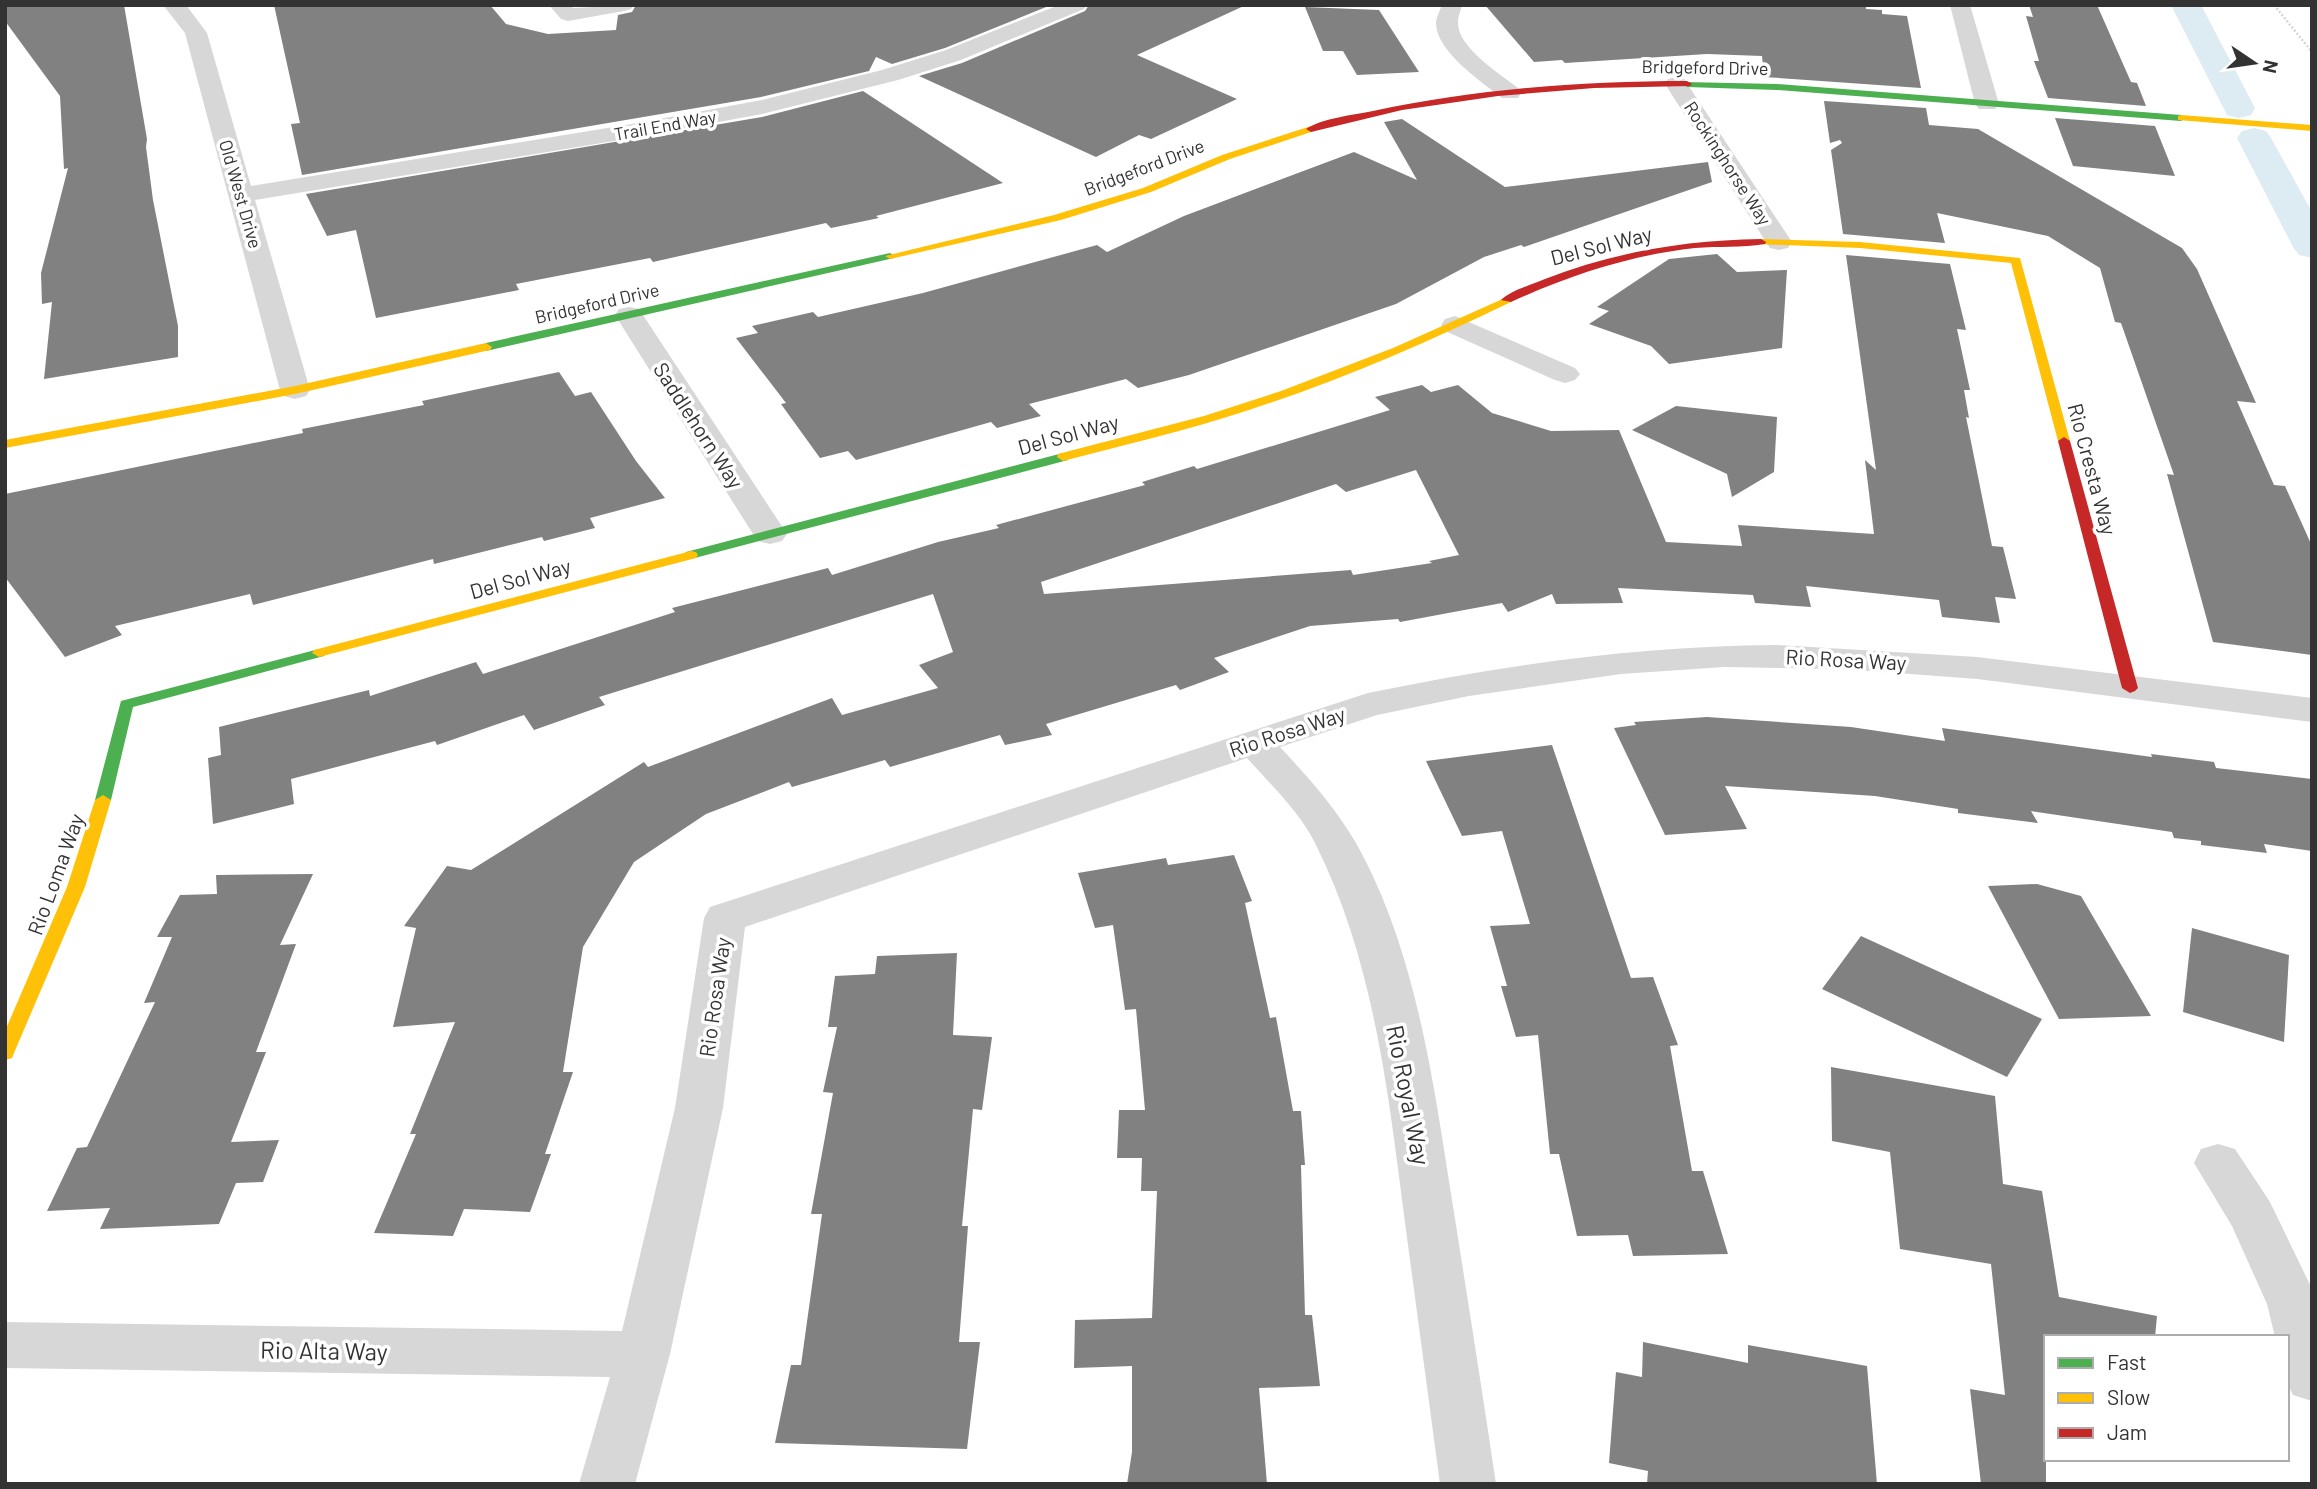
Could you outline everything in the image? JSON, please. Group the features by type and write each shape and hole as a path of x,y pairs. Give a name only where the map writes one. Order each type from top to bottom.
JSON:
{"street":[{"name":"Old West Drive","path":"173,5 185,16 196,33 295,390"},
{"path":"559,5 568,15 624,5"},
{"name":"Trail End Way","path":"241,195 681,123 777,104 917,68 988,44 1077,5"},
{"path":"1452,5 1447,21 1450,35 1459,50 1510,93"},
{"path":"1960,5 1987,104"},
{"name":"Bridgeford Drive","path":"5,444 295,390 1057,218 1113,202 1281,138 1340,121 1402,108 1510,93 1676,84 1789,87 2312,128"},
{"name":"Rockinghorse Way","path":"1676,84 1779,242"},
{"name":"Del Sol Way","path":"125,704 1207,419 1349,372 1455,326 1539,283 1603,262 1702,246 1779,242 1870,246 2016,260"},
{"name":"Rio Cresta Way","path":"2016,260 2130,688"},
{"name":"Saddlehorn Way","path":"629,315 770,534"},
{"path":"1455,326 1565,374"},
{"name":"Rio Rosa Way","path":"643,1354 699,1108 725,918 1368,705 1465,683 1566,667 1669,658 1774,656 1882,660 2312,710"},
{"name":"Rio Loma Way","path":"5,1053 76,887 112,771 125,704"},
{"name":"Rio Royal Way","path":"1254,742 1300,792 1335,842 1361,898 1384,975 1414,1104 1468,1484"},
{"path":"2218,1163 2252,1216 2293,1304 2312,1378"},
{"name":"Rio Alta Way","path":"5,1345 643,1354"},
{"path":"607,1484 643,1354"}],"path":[{"path":"2274,5 2284,20 2301,35 2312,52"}],"building":[{"path":"5,5 124,5 147,139 153,200 178,326 178,357 44,379 52,302 42,304 41,273 68,168 64,169 60,96 5,21"},
{"path":"274,5 490,5 506,24 548,34 616,30 618,15 632,12 636,5 1051,5 945,48 892,64 876,57 869,71 761,97 302,175 291,124 300,123"},
{"path":"1089,5 1246,5 1137,55 1237,99 1151,139 1139,135 1096,157 919,76 962,63 1085,11"},
{"path":"1485,5 1866,5 1866,9 1882,10 1882,14 1907,16 1921,88 1764,77 1762,56 1707,54 1565,63 1562,60 1534,62"},
{"path":"2029,5 2097,5 2131,82 2137,83 2146,106 2048,98 2034,61 2039,61 2026,16 2033,17"},
{"path":"1305,7 1379,10 1419,72 1357,75 1343,51 1323,51"},
{"path":"863,91 1003,183 876,216 879,218 831,228 826,223 653,262 650,258 516,284 519,290 376,318 356,230 327,236 306,194 762,117"},
{"path":"1824,101 1926,108 1929,125 1978,129 2182,248 2197,269 2256,403 2237,401 2274,485 2285,486 2312,546 2312,655 2213,642 2167,474 2174,475 2121,323 2115,322 2100,268 2048,236 1937,213 1945,243 1843,234 1831,150 1842,143 1840,140 1830,143"},
{"path":"2055,118 2155,126 2175,176 2073,166"},
{"path":"1402,119 1505,187 1708,162 1712,182 1524,247 1521,245 1484,257 1396,304 1189,375 1138,388 1126,379 1029,404 1041,416 997,428 991,422 856,460 848,451 820,458 781,404 786,403 736,338 758,333 752,326 813,312 818,317 923,293 1097,245 1107,252 1184,216 1354,152 1417,180 1384,122"},
{"path":"1717,254 1737,272 1787,270 1782,348 1669,364 1651,346 1589,324 1609,311 1597,307 1669,259"},
{"path":"1846,255 1950,264 1966,330 1957,329 1970,390 1964,390 1969,418 1966,417 1992,546 2003,547 2016,599 1995,597 2000,623 1942,617 1939,600 1806,586 1811,607 1755,603 1753,595 1618,588 1623,603 1556,604 1552,594 1508,612 1502,603 1400,622 1398,619 1310,626 1214,658 1229,672 1180,690 1176,685 1046,724 1052,735 1005,745 1000,735 890,767 885,760 792,787 789,782 706,814 634,862 583,947 563,1072 573,1072 545,1154 551,1154 530,1212 464,1209 453,1236 374,1233 416,1134 410,1134 455,1022 393,1027 416,928 404,926 447,866 471,870 644,762 648,767 832,698 842,715 938,688 919,665 953,652 933,594 599,697 605,705 534,730 524,715 437,745 435,741 291,779 294,804 213,824 208,758 221,755 219,727 369,690 370,696 476,662 483,674 675,612 672,608 828,568 832,575 938,542 999,528 996,525 1145,485 1142,482 1194,466 1197,469 1390,410 1375,397 1422,385 1431,392 1458,385 1492,413 1551,431 1619,430 1666,542 1742,546 1738,525 1874,534 1865,460 1876,470","holes":["1416,470 1459,555 1429,561 1432,563 1353,575 1351,570 1044,594 1041,582 1336,484 1346,492"]},
{"path":"559,372 575,396 591,392 636,461 665,498 590,518 595,528 544,541 542,537 434,564 433,559 253,605 250,594 115,626 122,635 65,657 5,577 5,494 303,433 302,429 424,405 422,401"},
{"path":"1676,406 1777,417 1774,472 1732,497 1727,474 1632,430"},
{"path":"1707,717 1851,727 1945,741 1942,728 2152,757 2151,754 2214,762 2216,768 2312,779 2312,851 2264,844 2267,853 2201,845 2201,841 2174,838 2172,832 2031,811 2038,823 1958,813 1958,809 1875,796 1725,786 1747,829 1665,835 1614,728 1636,725 1634,722"},
{"path":"1552,745 1631,978 1653,977 1678,1045 1670,1046 1692,1171 1703,1171 1728,1254 1633,1256 1628,1235 1577,1236 1559,1154 1550,1154 1538,1035 1516,1037 1501,986 1507,986 1490,926 1530,924 1502,831 1462,836 1426,761"},
{"path":"1234,855 1252,901 1245,903 1270,1018 1276,1017 1293,1111 1301,1111 1305,1165 1301,1165 1305,1315 1312,1315 1320,1386 1259,1388 1267,1484 1127,1484 1132,1452 1132,1366 1074,1368 1075,1320 1152,1318 1157,1191 1141,1191 1142,1158 1117,1158 1119,1110 1145,1110 1136,1009 1125,1010 1113,925 1095,928 1078,873 1166,858 1168,865"},
{"path":"313,874 280,945 296,944 256,1052 266,1052 231,1142 279,1140 263,1182 236,1183 219,1224 100,1229 110,1208 47,1211 77,1148 87,1147 155,1002 144,1003 172,937 157,937 180,895 217,894 216,875"},
{"path":"2037,884 2081,896 2151,1016 2059,1019 1988,886"},
{"path":"2192,928 2289,955 2284,1042 2183,1012"},
{"path":"1861,936 2042,1019 2007,1077 1822,989"},
{"path":"957,953 953,1035 992,1037 982,1110 973,1109 962,1226 968,1226 959,1342 980,1342 967,1449 775,1443 791,1365 801,1365 822,1214 811,1214 833,1093 823,1092 837,1027 828,1027 835,976 875,974 877,956"},
{"path":"1831,1067 1995,1096 2003,1184 2042,1191 2059,1297 2157,1316 2155,1335 2044,1335 2046,1484 1981,1484 1970,1389 2005,1395 1991,1264 1900,1249 1890,1152 1832,1141"},
{"path":"1643,1342 1748,1363 1748,1345 1867,1366 1877,1484 1647,1484 1648,1471 1609,1463 1616,1372 1642,1377"}],"waterway":[{"path":"2186,5 2239,108"},
{"path":"2254,138 2312,247"}],"traffic: fast":[{"path":"1687,84 1777,87 2181,118"},
{"path":"486,347 890,256"},
{"path":"691,555 1063,457"},
{"path":"103,800 126,704 319,653"}],"traffic: slow":[{"path":"2181,118 2312,128"},
{"path":"890,256 1057,218 1147,190 1226,157 1311,129"},
{"path":"1761,242 1860,245 2016,260 2064,441"},
{"path":"1063,457 1208,419 1285,394 1397,350 1507,300"},
{"path":"5,444 295,390 486,347"},
{"path":"319,653 691,555"},
{"path":"5,1053 76,887 103,800"}],"traffic: jam":[{"path":"1311,129 1355,117 1449,99 1498,93 1594,85 1687,84"},
{"path":"1507,300 1568,274 1630,256 1695,245 1761,242"},
{"path":"2064,441 2130,688"}]}
